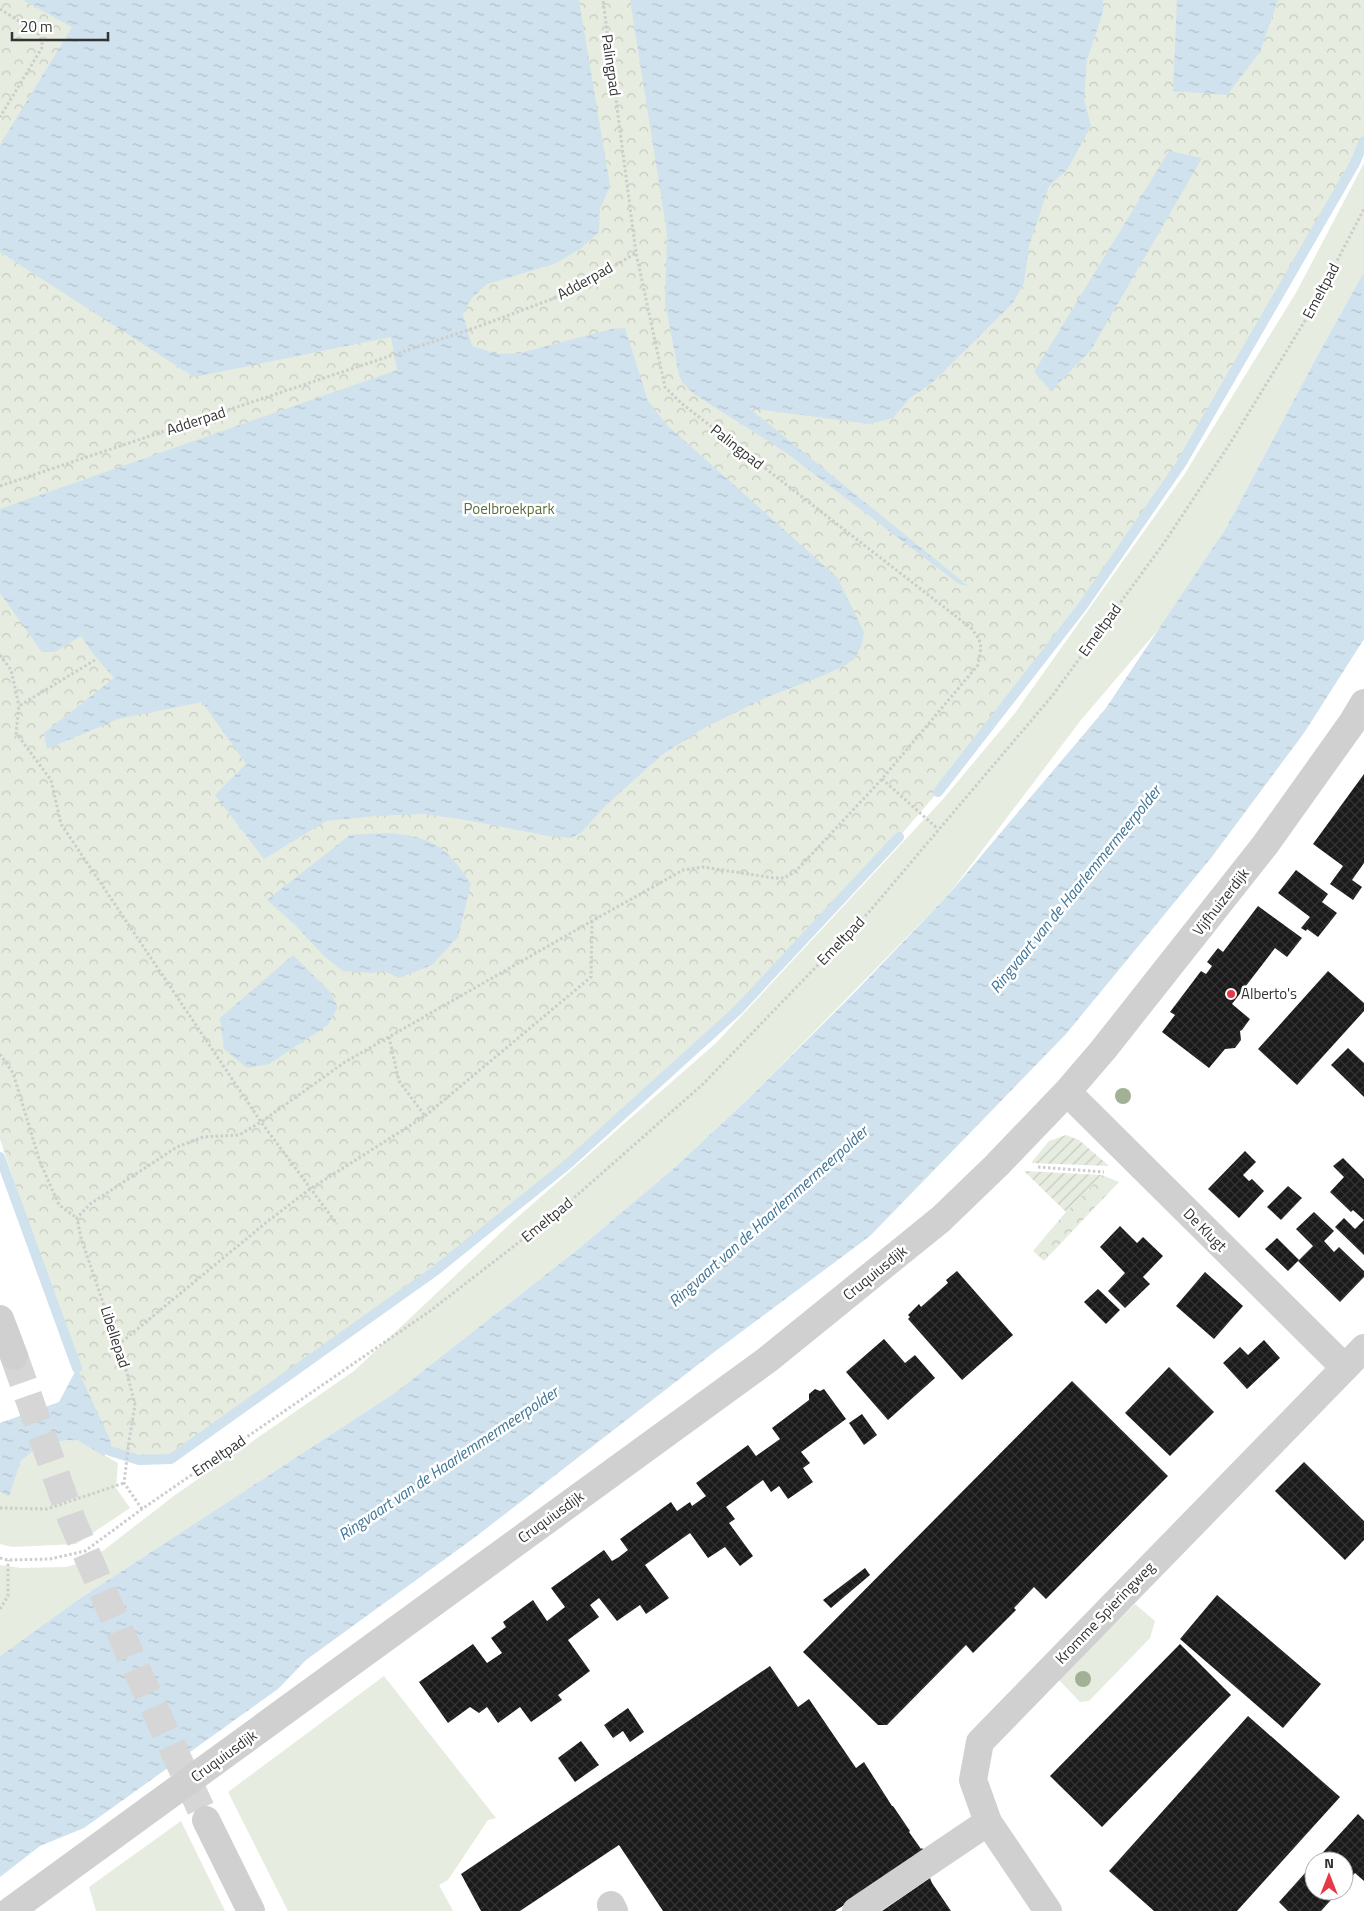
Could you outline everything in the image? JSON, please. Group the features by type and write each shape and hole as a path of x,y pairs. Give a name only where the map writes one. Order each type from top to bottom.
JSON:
{"street":[{"name":"Vijfhuizerdijk","path":"1067,1092 1103,1050 1266,845 1364,703"},
{"name":"Cruquiusdijk","path":"10,1911 767,1360 928,1230 997,1165 1067,1092"},
{"name":"De Klugt","path":"1067,1092 1344,1367"},
{"path":"0,1319 14,1356"},
{"name":"Kromme Spieringweg","path":"1048,1911 988,1822 973,1780 980,1742 1364,1348"},
{"path":"206,1820 251,1911"},
{"path":"856,1911 988,1822"}],"path":[{"name":"Palingpad","path":"602,0 636,252 665,387 681,403 971,628 980,639 978,665 882,779"},
{"path":"0,9 38,33 43,46 0,116"},
{"name":"Emeltpad","path":"142,1509 430,1311 558,1212 703,1084 870,912 1052,696 1164,542 1229,445 1311,311 1364,209"},
{"name":"Adderpad","path":"0,486 477,327 568,293 636,252"},
{"path":"0,655 11,670 19,706 16,733 51,780 61,824 261,1122 337,1224"},
{"path":"19,706 95,660"},
{"path":"0,1054 13,1073 40,1162 59,1205 77,1218 90,1204 177,1147 203,1137 239,1135 261,1122 345,1062 683,870 703,867 784,878 795,872 882,779 938,829"},
{"path":"118,1345 268,1221 310,1189 425,1116 591,977 592,921"},
{"path":"388,1037 399,1081 425,1116"},
{"path":"997,1165 1150,1175"},
{"name":"Libellepad","path":"77,1218 81,1238 118,1345 135,1405 124,1483"},
{"path":"0,1508 47,1509 124,1483 142,1509 85,1551 50,1559 8,1560 0,1558"},
{"path":"0,1609 8,1596 8,1560"}],"green space":[{"name":"Poelbroekpark","path":"0,0 1364,0 1364,141 1355,163 1181,464 1082,607 938,792 899,837 738,1010 568,1164 435,1271 171,1459 110,1451 77,1368 0,1139"},
{"path":"1364,163 1364,272 1226,528 1163,624 1081,720 949,894 748,1099 673,1169 577,1250 396,1392 79,1599 0,1656 0,1565 21,1568 66,1567 81,1563 104,1550 175,1495 354,1371 511,1223 716,1043 944,798 1015,713 1184,475 1297,291"},
{"path":"1066,1135 1079,1140 1109,1166 1031,1163 1049,1141"},
{"path":"1024,1171 1102,1175 1066,1212"},
{"path":"1102,1175 1119,1182 1044,1261 1033,1251 1066,1212"},
{"path":"77,1440 118,1463 116,1488 130,1508 76,1544 12,1547 0,1544 0,1492 9,1497 21,1461 44,1442"},
{"path":"1135,1604 1155,1621 1150,1638 1089,1701 1080,1702 1058,1679"},
{"path":"384,1676 496,1818 488,1820 448,1880 439,1885 453,1911 288,1911 228,1792"},
{"path":"181,1821 225,1911 96,1911 89,1887"}],"water":[{"path":"23,0 579,0 610,186 600,209 599,232 580,249 554,264 487,284 472,298 463,314 472,346 497,354 520,353 612,329 625,328 648,401 667,425 837,577 864,632 862,644 855,658 844,666 765,698 706,727 663,754 606,805 581,833 571,838 549,836 461,819 423,814 375,816 326,821 264,859 215,795 246,764 202,702 118,719 47,749 44,733 114,678 94,655 81,636 55,652 42,652 0,593 0,509 397,370 391,337 194,377 0,252 0,145 72,27"},
{"path":"630,0 1103,0 1103,12 1087,60 1084,99 1091,126 1067,170 1049,186 1029,246 1024,283 1013,303 932,383 910,398 893,418 869,424 749,408 968,586 959,584 785,452 694,394 682,382 665,302 667,233"},
{"path":"1177,0 1278,0 1260,52 1227,95 1173,91"},
{"path":"1169,151 1202,158 1091,350 1051,391 1034,372"},
{"name":"Ringvaart van de Haarlemmermeerpolder","path":"1364,272 1364,639 1304,733 1211,858 1066,1034 870,1236 713,1353 474,1538 306,1660 278,1689 84,1828 40,1846 0,1877 0,1656 79,1599 396,1392 577,1250 673,1169 748,1099 855,992 949,894 1106,708 1226,528"},
{"path":"388,833 416,837 437,846 446,852 471,884 458,937 432,965 399,978 384,971 373,973 343,971 325,957 295,925 267,900 350,835"},
{"path":"293,955 330,992 338,1007 328,1025 269,1064 247,1068 224,1049 220,1018"},
{"path":"77,1368 111,1442 110,1451 104,1456 77,1440 44,1442 21,1461 9,1497 0,1492 0,1423 59,1402"}],"building":[{"path":"1364,774 1364,863 1352,880 1362,887 1353,900 1330,884 1343,866 1313,844"},
{"path":"1296,870 1328,894 1322,902 1337,913 1318,937 1307,929 1306,931 1301,928 1310,917 1278,893"},
{"path":"1258,906 1302,938 1287,957 1275,948 1232,1004 1250,1019 1240,1031 1241,1040 1235,1048 1225,1049 1209,1068 1162,1032 1175,1015 1170,1012 1201,971 1206,974 1212,966 1207,962 1218,948 1223,952"},
{"path":"1328,971 1364,1003 1364,1011 1297,1085 1258,1049"},
{"path":"1348,1048 1364,1063 1364,1097 1331,1065"},
{"path":"1245,1151 1256,1162 1243,1175 1249,1181 1252,1179 1264,1191 1239,1218 1208,1189"},
{"path":"1343,1158 1364,1179 1364,1220 1353,1210 1351,1212 1330,1192 1344,1177 1333,1166"},
{"path":"1288,1186 1302,1198 1281,1220 1267,1207"},
{"path":"1314,1212 1334,1231 1324,1241 1334,1252 1339,1247 1364,1271 1364,1277 1340,1302 1298,1261 1313,1246 1296,1229"},
{"path":"1344,1218 1355,1229 1364,1220 1364,1255 1335,1227"},
{"path":"1120,1226 1137,1243 1143,1237 1163,1256 1143,1277 1150,1284 1125,1308 1108,1291 1125,1273 1100,1247"},
{"path":"1277,1238 1299,1260 1288,1271 1265,1249"},
{"path":"957,1271 1013,1335 962,1380 908,1319 910,1317 908,1315 919,1304 921,1307 948,1283 946,1280"},
{"path":"1205,1272 1243,1306 1214,1339 1176,1306"},
{"path":"1098,1289 1120,1310 1106,1324 1084,1302"},
{"path":"884,1339 905,1363 915,1355 935,1378 888,1420 846,1372"},
{"path":"1264,1340 1280,1358 1247,1389 1223,1363 1240,1347 1248,1355"},
{"path":"1169,1367 1214,1412 1170,1456 1125,1413"},
{"path":"1072,1381 1168,1476 1046,1599 1034,1587 1014,1608 1016,1610 973,1653 966,1645 887,1725 878,1725 803,1652"},
{"path":"815,1389 820,1391 824,1389 846,1419 801,1452 810,1463 803,1468 813,1482 788,1499 779,1486 771,1492 763,1480 726,1507 735,1519 729,1523 753,1556 740,1566 725,1547 708,1558 690,1533 645,1565 669,1598 646,1614 640,1605 617,1621 599,1598 590,1605 599,1617 568,1640 590,1671 558,1695 562,1700 531,1722 520,1707 498,1723 487,1707 479,1713 470,1707 448,1723 419,1682 473,1644 487,1663 502,1653 491,1638 506,1627 503,1622 533,1600 547,1621 565,1607 551,1588 604,1550 612,1561 619,1557 628,1550 620,1539 671,1502 677,1511 690,1502 692,1506 706,1496 696,1483 748,1445 756,1456 780,1439 772,1428 809,1400 809,1394"},
{"path":"862,1414 877,1435 864,1445 849,1423"},
{"path":"1304,1462 1364,1521 1364,1540 1345,1560 1275,1491"},
{"path":"865,1568 870,1575 831,1608 823,1600"},
{"path":"1217,1595 1321,1684 1283,1728 1180,1639"},
{"path":"1180,1644 1231,1695 1102,1827 1050,1776"},
{"path":"770,1666 798,1707 809,1699 856,1768 864,1762 909,1832 925,1852 835,1911 663,1911 619,1845 520,1911 481,1911 461,1874"},
{"path":"628,1708 644,1732 630,1742 623,1731 613,1738 604,1725"},
{"path":"1248,1716 1340,1797 1237,1911 1154,1911 1109,1871"},
{"path":"581,1741 599,1765 575,1782 558,1758"},
{"path":"1358,1814 1364,1820 1364,1881 1354,1874 1354,1851 1324,1851"},
{"path":"1304,1874 1304,1901 1330,1901 1321,1911 1288,1911 1279,1902"},
{"path":"930,1878 951,1911 882,1911"}],"waterway":[{"path":"938,792 1082,607 1181,464 1355,163 1364,141"},
{"path":"110,1451 139,1460 171,1459 435,1271 568,1164 738,1010 899,837"},
{"path":"0,1157 77,1368"}],"tunnel":[{"path":"14,1356 71,1518 139,1675 206,1820"}],"place":[{"name":"Alberto's","path":"1231,994"}]}
